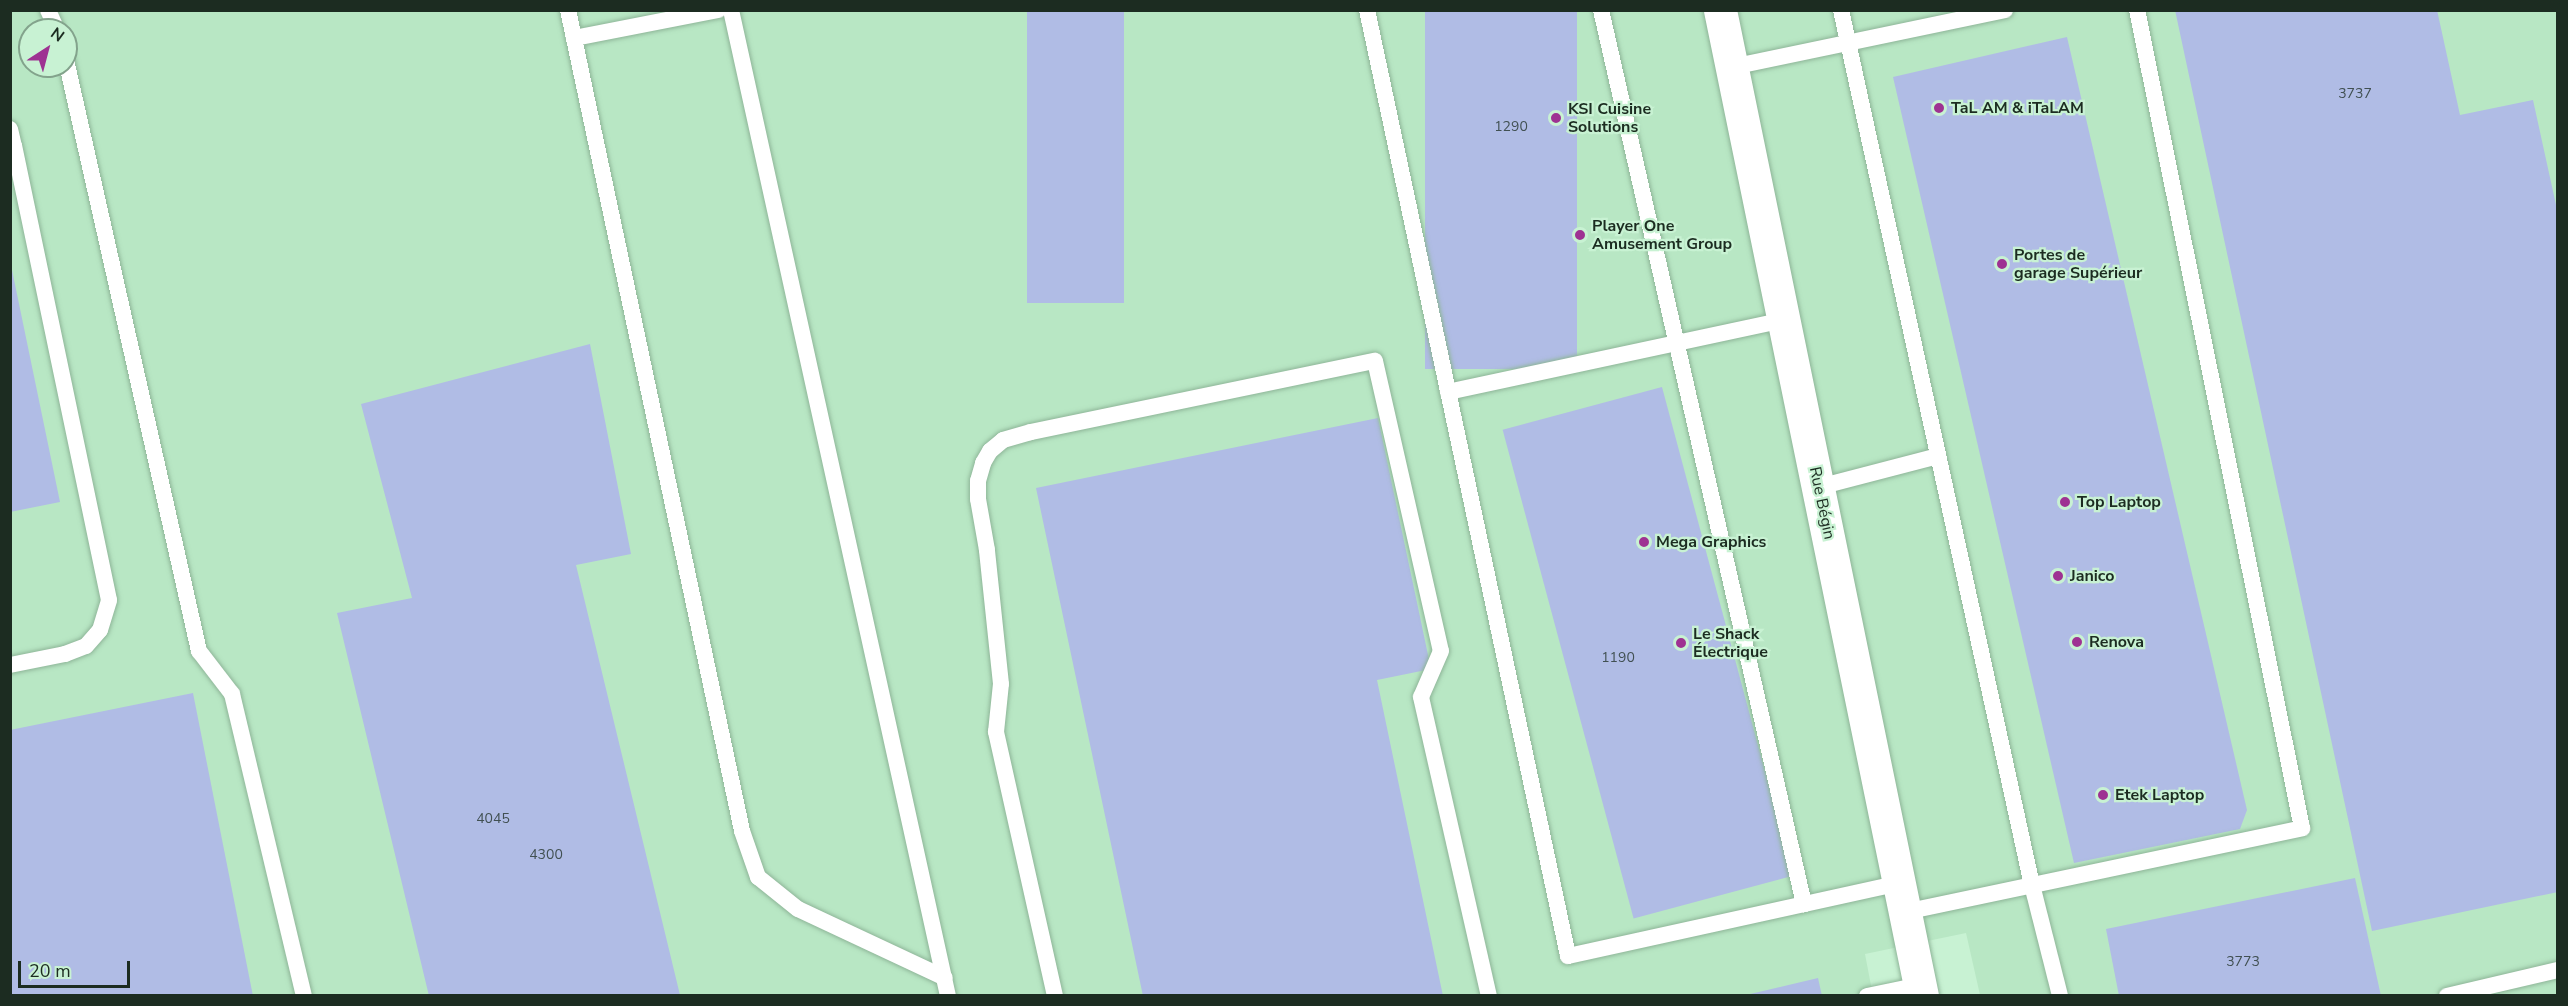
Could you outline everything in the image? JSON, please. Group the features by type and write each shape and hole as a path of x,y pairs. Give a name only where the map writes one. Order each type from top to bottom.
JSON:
{"street":[{"name":"Rue Bégin","path":"1720,10 1921,990"}],"lane":[{"path":"568,10 742,831 758,877 798,909 945,978"},
{"path":"574,38 718,10"},
{"path":"731,10 948,996"},
{"path":"1367,10 1568,956 1804,904 2032,885 2302,828 2137,10"},
{"path":"1600,10 1804,904"},
{"path":"1841,10 2032,885 2060,996"},
{"path":"1732,67 2005,10"},
{"path":"70,78 199,651 232,694 304,996"},
{"path":"10,129 109,600 100,630 86,646 65,654 10,665"},
{"path":"1448,392 1784,320"},
{"path":"1055,996 996,732 1001,684 987,550 978,499 978,481 983,463 990,451 1003,440 1031,432 1375,362 1441,651 1422,697 1488,996"},
{"path":"1819,487 1938,456"},
{"path":"2447,996 2558,970"},
{"path":"1867,996 1921,990"}],"shaded area":[{"path":"10,11 2557,11 2557,995 1980,995 1966,933 1865,954 1873,996 11,995"}],"building":[{"path":"1027,10 1124,10 1124,303 1027,303"},
{"path":"1425,10 1577,10 1577,369 1425,369"},
{"path":"2175,10 2437,10 2460,115 2533,100 2558,214 2558,892 2372,931"},
{"path":"2067,37 2247,810 2240,829 2074,863 1893,77"},
{"path":"12,270 60,502 10,512 10,271"},
{"path":"590,344 631,554 576,565 680,995 429,996 337,613 412,598 361,404"},
{"path":"1662,387 1793,876 1634,918 1503,430"},
{"path":"1378,418 1431,669 1377,680 1443,996 1143,996 1036,488"},
{"path":"193,693 253,996 10,996 10,730"},
{"path":"2355,878 2381,996 2119,996 2106,929"},
{"path":"1818,978 1822,996 1746,996 1746,995"}],"place":[{"name":"TaL AM & iTaLAM","path":"1939,108"},
{"name":"KSI Cuisine Solutions","path":"1556,118"},
{"name":"Player One Amusement Group","path":"1580,235"},
{"name":"Portes de garage Supérieur","path":"2002,264"},
{"name":"Top Laptop","path":"2065,502"},
{"name":"Mega Graphics","path":"1644,542"},
{"name":"Janico","path":"2058,576"},
{"name":"Renova","path":"2077,642"},
{"name":"Le Shack Électrique","path":"1681,643"},
{"name":"Etek Laptop","path":"2103,795"}]}
